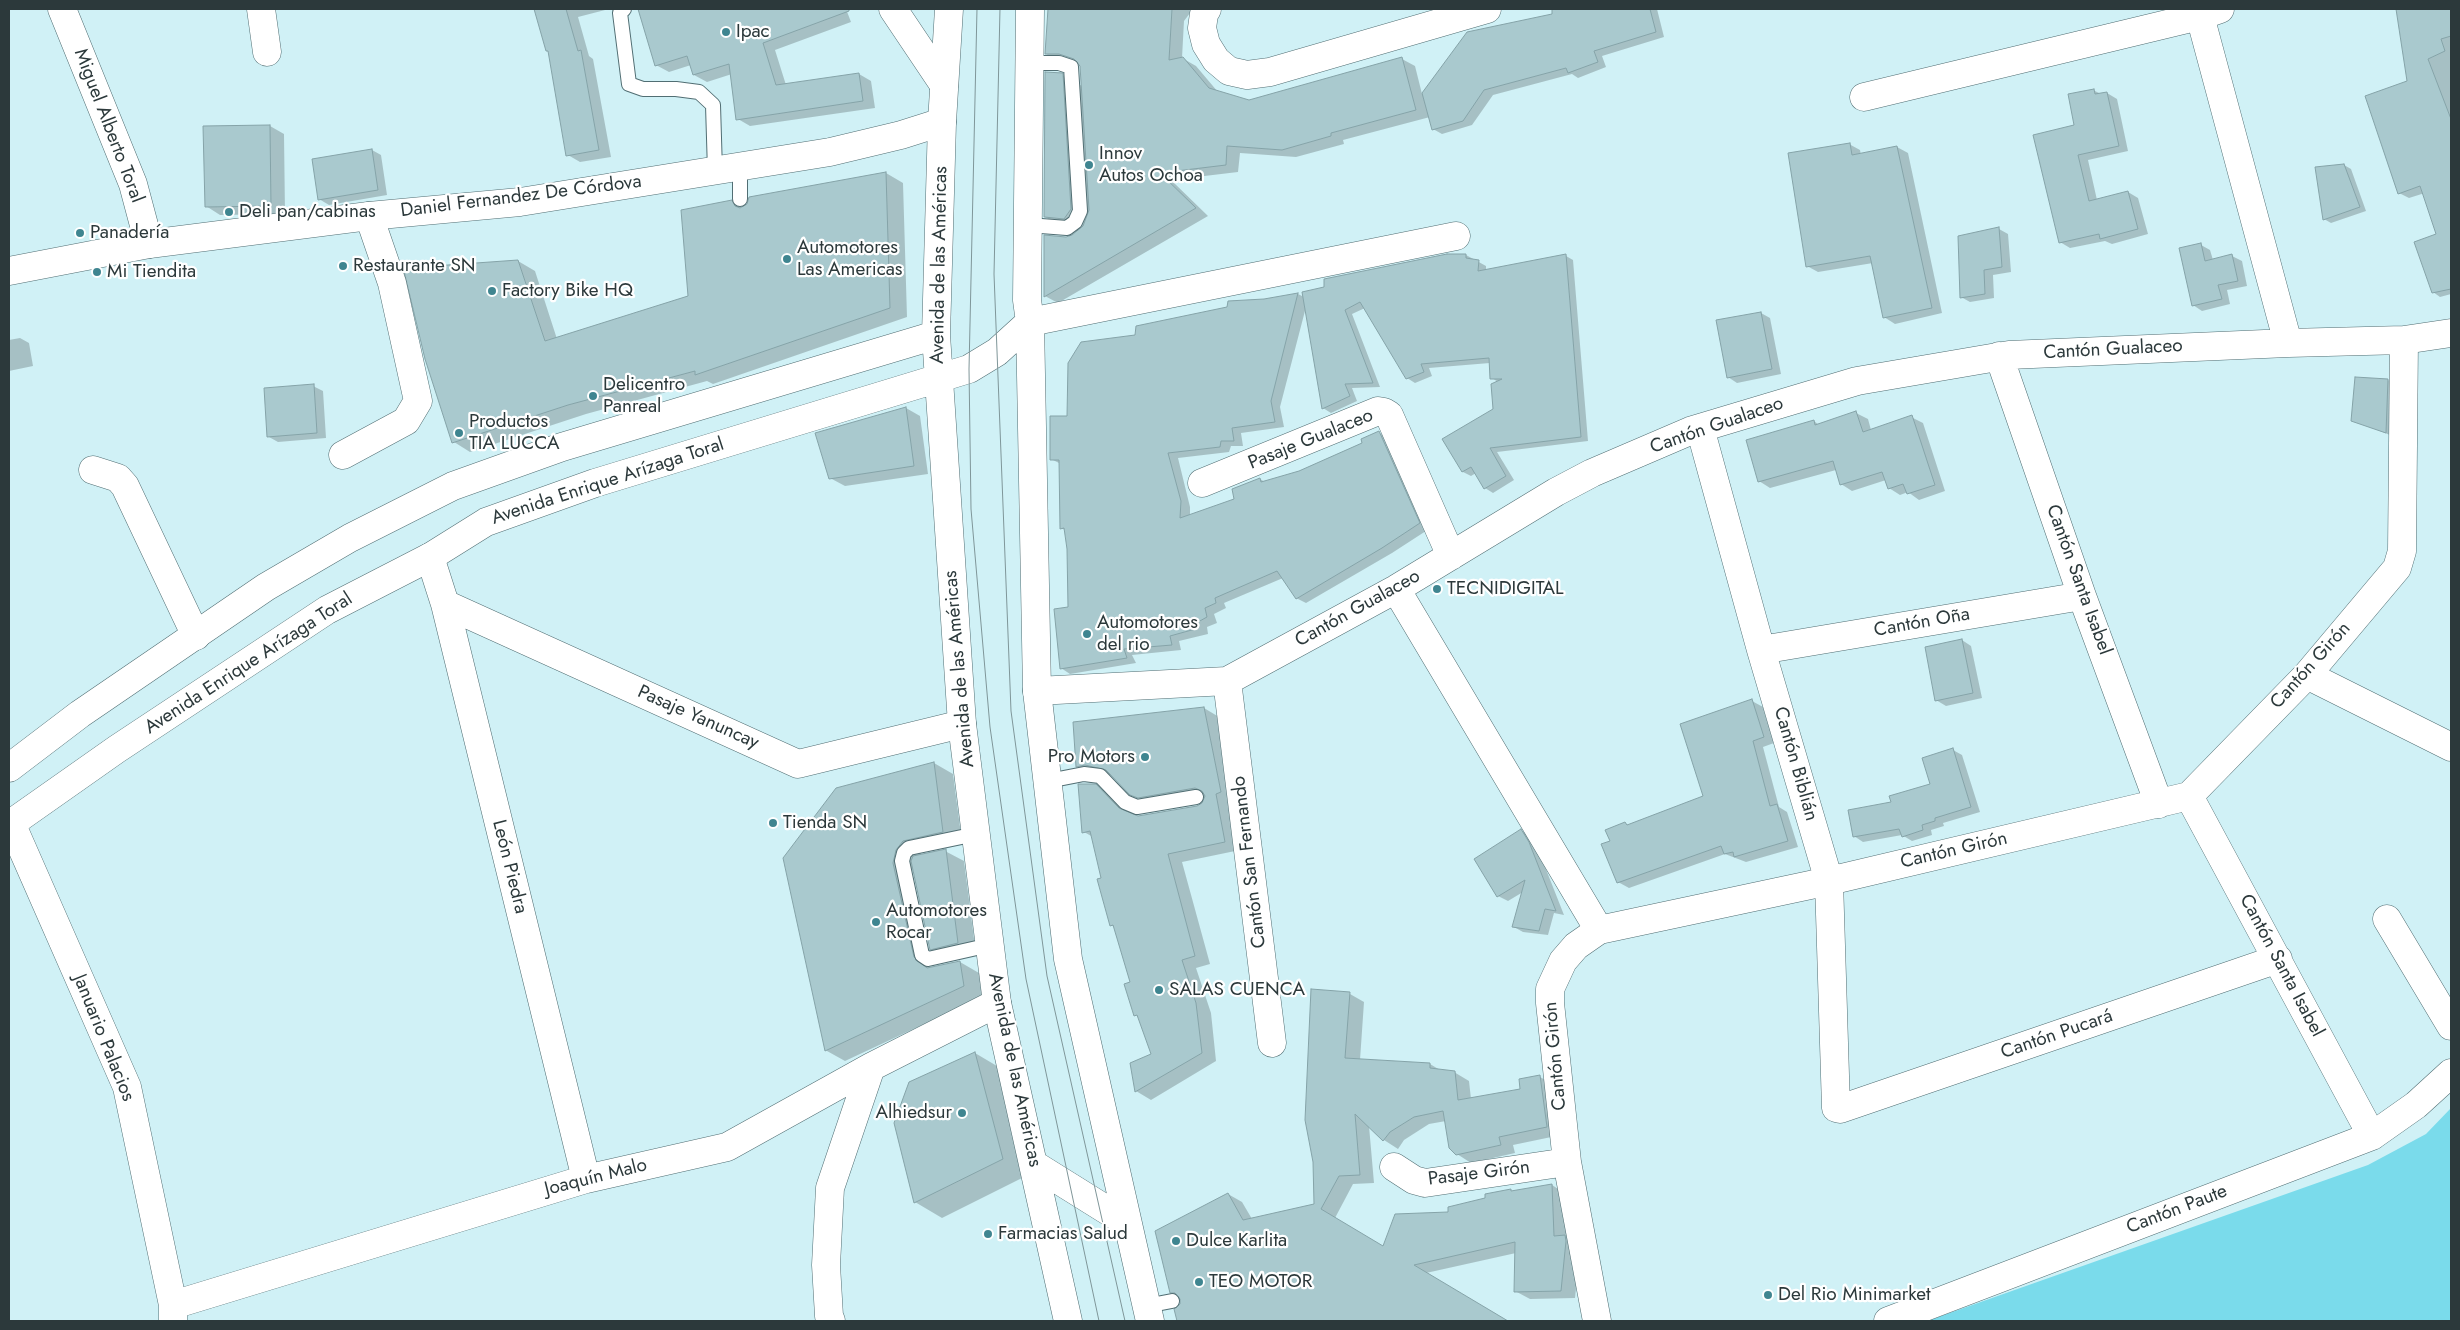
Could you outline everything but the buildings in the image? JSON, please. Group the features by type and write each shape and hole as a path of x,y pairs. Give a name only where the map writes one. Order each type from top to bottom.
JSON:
{"street":[{"name":"Miguel Alberto Toral","path":"62,9 133,184 149,244"},
{"path":"261,9 267,52"},
{"path":"893,9 944,84"},
{"name":"Avenida de las Américas","path":"949,9 942,122 936,334 962,724 997,1003 1068,1321"},
{"path":"1030,9 1027,300 1030,322 1037,691 1068,960 1126,1222 1156,1310"},
{"path":"1207,9 1204,14 1202,28 1206,44 1216,60 1229,71 1247,75 1270,72 1488,9"},
{"path":"1864,97 2210,12 2288,342"},
{"name":"Daniel Fernandez De Córdova","path":"9,272 149,244 369,216 520,202 727,169 830,152 901,135 942,122"},
{"path":"343,455 406,421 418,401 392,283 369,216"},
{"path":"1030,322 1456,236"},
{"name":"Avenida Enrique Arízaga Toral","path":"10,824 117,748 328,610 430,557 486,522 595,483 968,369 997,352 1030,322"},
{"name":"Cantón Gualaceo","path":"1037,691 1228,681 1396,589 1576,481 1700,428 1857,381 1999,356 2288,342 2404,340 2451,333"},
{"path":"9,768 80,714 266,587 350,538 453,486 562,447 936,334"},
{"name":"Cantón Girón","path":"1597,1321 1567,1162 1550,1003 1550,989 1563,961 1576,946 1599,930 1829,880 2189,796 2307,675 2397,568 2400,560 2404,340"},
{"name":"Cantón Santa Isabel","path":"1999,356 2082,596 2159,804"},
{"name":"Pasaje Gualaceo","path":"1202,483 1378,411 1384,412 1388,415 1451,556"},
{"name":"Cantón Biblián","path":"1700,428 1761,650 1829,880 1836,1108"},
{"path":"93,470 118,478 125,486 196,636"},
{"name":"León Piedra","path":"430,557 445,604 586,1179"},
{"path":"1396,589 1599,930"},
{"name":"Cantón Oña","path":"1761,650 2082,596"},
{"name":"Pasaje Yanuncay","path":"445,604 798,764 962,724"},
{"path":"2307,675 2451,747"},
{"name":"Cantón San Fernando","path":"1228,681 1272,1043"},
{"name":"Cantón Santa Isabel","path":"2189,796 2372,1136"},
{"name":"Januario Palacios","path":"10,824 126,1087 173,1313"},
{"path":"2387,919 2451,1026"},
{"name":"Cantón Pucará","path":"1836,1108 1840,1109 2278,959"},
{"name":"Joaquín Malo","path":"173,1313 586,1179 727,1147 871,1067 997,1003"},
{"path":"832,1321 829,1316 826,1265 830,1188 871,1067"},
{"name":"Cantón Paute","path":"1888,1321 2372,1136 2416,1105 2451,1073"},
{"name":"Pasaje Girón","path":"1394,1167 1414,1180 1425,1183 1567,1162"},
{"path":"1033,1164 1126,1222"}],"lane":[{"path":"624,9 620,13 629,84 643,88 699,92 713,105 727,169 740,199"},
{"path":"1028,225 1067,228 1075,222 1080,211 1071,67 1059,63 1030,63"},
{"path":"1048,781 1084,774 1100,776 1125,802 1137,806 1196,797"},
{"path":"976,834 909,848 904,852 902,861 922,956 928,959 990,945"}],"shaded area":[{"path":"2451,1108 2451,1321 1927,1321 2368,1165 2426,1134"}],"tram line":[{"path":"977,9 969,369 971,509 990,727 1026,979 1099,1321"},
{"path":"1000,9 994,274 1011,711 1047,976 1125,1321"}],"place":[{"name":"Ipac","path":"726,32"},
{"name":"Innov Autos Ochoa","path":"1089,165"},
{"name":"Deli pan/cabinas","path":"229,212"},
{"name":"Panadería","path":"80,233"},
{"name":"Automotores Las Americas","path":"787,259"},
{"name":"Restaurante SN","path":"343,266"},
{"name":"Mi Tiendita","path":"97,272"},
{"name":"Factory Bike HQ","path":"492,291"},
{"name":"Delicentro Panreal","path":"593,396"},
{"name":"Productos TIA LUCCA","path":"459,433"},
{"name":"TECNIDIGITAL","path":"1437,589"},
{"name":"Automotores del rio","path":"1087,634"},
{"name":"Pro Motors","path":"1145,757"},
{"name":"Tienda SN","path":"773,823"},
{"name":"Automotores Rocar","path":"876,922"},
{"name":"SALAS CUENCA","path":"1159,990"},
{"name":"Alhiedsur","path":"962,1113"},
{"name":"Farmacias Salud","path":"988,1234"},
{"name":"Dulce Karlita","path":"1176,1241"},
{"name":"TEO MOTOR","path":"1199,1282"},
{"name":"Del Rio Minimarket","path":"1768,1295"}]}
